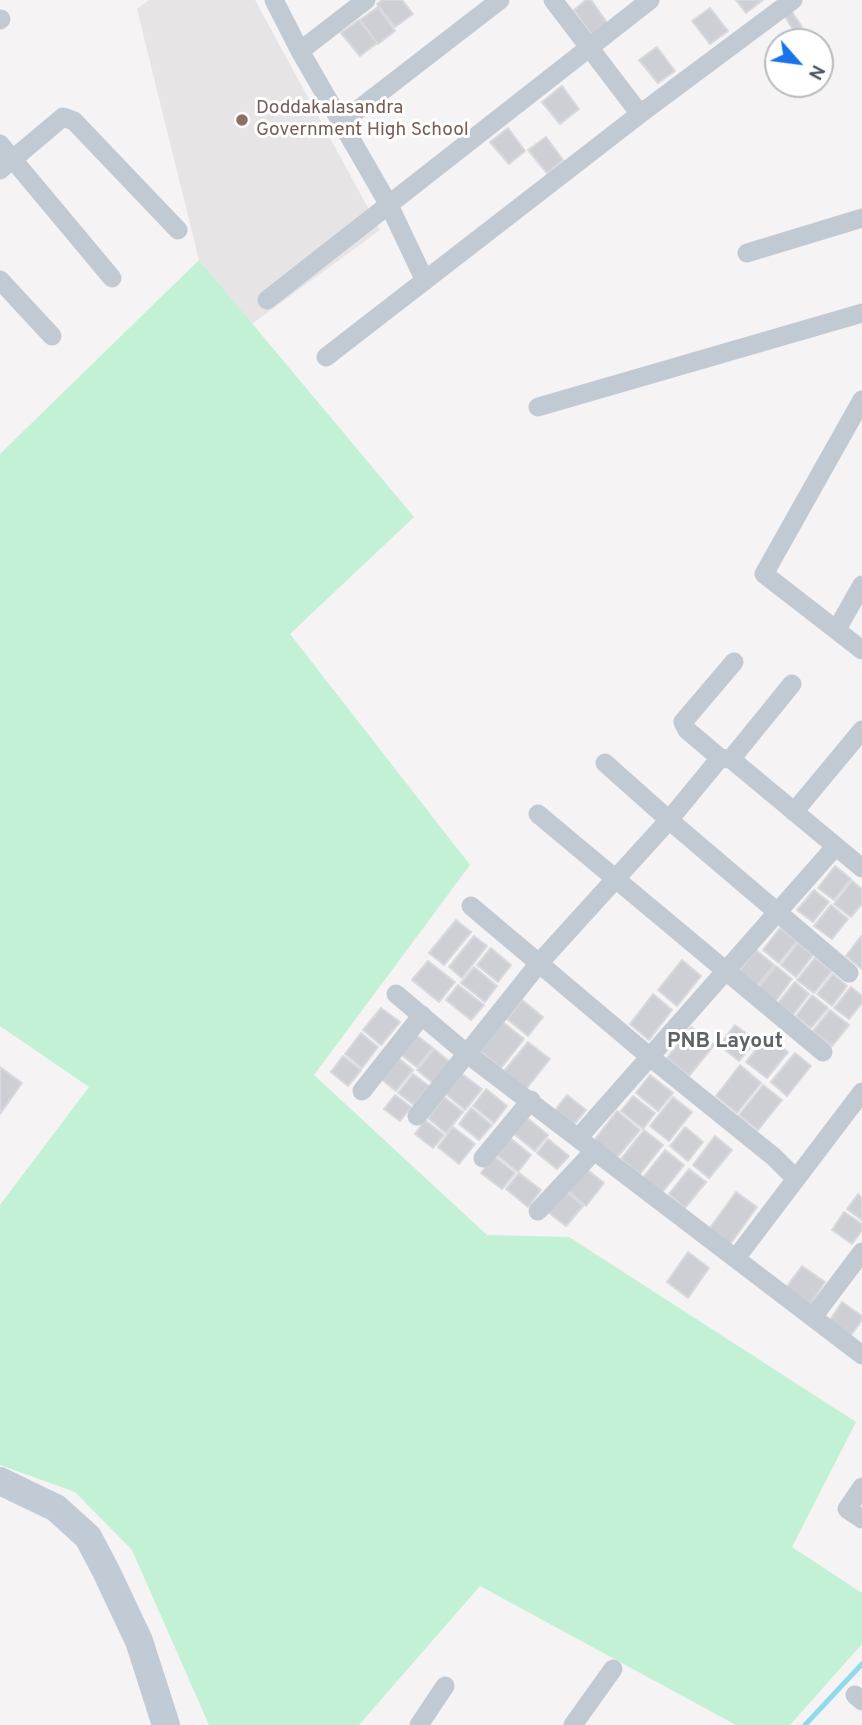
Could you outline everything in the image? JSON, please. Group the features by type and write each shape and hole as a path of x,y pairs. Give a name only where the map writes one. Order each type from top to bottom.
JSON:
{"main road":[{"path":"0,1481 56,1507 88,1537 139,1642 166,1725"}],"street":[{"path":"274,0 300,51 389,205 425,281"},
{"path":"300,51 366,0"},
{"path":"342,122 500,0"},
{"path":"553,0 640,114"},
{"path":"267,300 650,0"},
{"path":"326,357 640,114 793,0"},
{"path":"112,278 4,157 63,117 74,121 178,230"},
{"path":"747,253 862,218"},
{"path":"0,280 52,337"},
{"path":"538,407 862,313"},
{"path":"862,400 764,573 862,650"},
{"path":"836,629 862,585"},
{"path":"734,662 683,722 687,730 726,758 835,847 859,859"},
{"path":"418,1116 540,962 792,684"},
{"path":"794,812 862,730"},
{"path":"605,763 849,973"},
{"path":"538,814 823,1052"},
{"path":"579,1137 835,847"},
{"path":"471,906 774,1157 796,1180"},
{"path":"396,994 466,1053 862,1355"},
{"path":"362,1091 422,1016"},
{"path":"736,1258 862,1092"},
{"path":"483,1158 531,1101"},
{"path":"538,1212 595,1150"},
{"path":"813,1317 862,1252"},
{"path":"862,1487 847,1509 862,1519"},
{"path":"573,1725 613,1669"},
{"path":"419,1725 445,1686"}],"shaded area":[{"name":"Doddakalasandra Government High School","path":"149,0 255,0 380,230 252,324 199,260 137,9"}],"green space":[{"path":"199,260 414,517 290,634 470,865 314,1075 487,1235 569,1237 856,1422 792,1547 862,1593 862,1644 790,1725 736,1725 480,1586 359,1725 209,1725 132,1550 75,1492 0,1465 0,1205 89,1087 0,1026 0,454"}],"building":[{"path":"382,0 402,0 413,14 395,27 377,4"},
{"path":"586,0 591,0 608,24 592,35 574,10"},
{"path":"736,0 763,0 746,13"},
{"path":"378,7 395,31 378,44 360,20"},
{"path":"710,8 728,31 710,44 692,21"},
{"path":"790,9 802,27 792,28 783,13"},
{"path":"359,20 377,43 360,56 341,33"},
{"path":"657,47 675,71 658,83 639,60"},
{"path":"562,86 579,109 560,124 542,102"},
{"path":"508,128 525,151 509,164 490,142"},
{"path":"546,137 563,160 547,173 528,150"},
{"path":"835,866 851,879 834,900 818,888"},
{"path":"852,881 862,889 862,904 851,917 834,904"},
{"path":"814,890 829,902 813,922 797,910"},
{"path":"831,905 848,919 832,939 814,926"},
{"path":"456,920 471,932 444,965 429,953"},
{"path":"780,928 797,941 779,963 763,950"},
{"path":"862,935 862,969 846,956"},
{"path":"474,936 487,946 462,978 449,967"},
{"path":"798,943 813,955 796,977 781,965"},
{"path":"491,948 511,965 498,982 477,965"},
{"path":"756,950 774,965 756,987 738,972"},
{"path":"815,958 832,971 814,993 797,980"},
{"path":"682,960 701,976 677,1006 658,990"},
{"path":"428,961 455,982 439,1002 412,980"},
{"path":"776,966 792,979 775,1002 758,988"},
{"path":"474,967 497,986 485,1002 461,983"},
{"path":"833,974 847,986 832,1006 817,994"},
{"path":"795,982 809,994 793,1015 778,1003"},
{"path":"458,985 484,1005 471,1020 446,1000"},
{"path":"851,987 862,996 862,1003 849,1019 834,1008"},
{"path":"653,994 672,1010 649,1040 630,1024"},
{"path":"812,995 828,1008 811,1028 796,1016"},
{"path":"522,1000 543,1017 528,1036 507,1019"},
{"path":"381,1008 400,1022 381,1045 363,1030"},
{"path":"830,1010 849,1025 832,1046 813,1031"},
{"path":"503,1022 524,1039 501,1068 480,1051"},
{"path":"735,1025 756,1041 739,1061 719,1045"},
{"path":"691,1027 714,1045 689,1076 667,1058"},
{"path":"361,1033 378,1047 362,1068 345,1054"},
{"path":"415,1034 433,1048 417,1067 400,1054"},
{"path":"767,1036 788,1052 767,1078 746,1062"},
{"path":"528,1042 550,1059 526,1089 504,1071"},
{"path":"434,1049 450,1062 433,1083 417,1070"},
{"path":"795,1053 811,1066 787,1096 771,1082"},
{"path":"343,1056 361,1070 348,1086 331,1072"},
{"path":"397,1057 413,1070 396,1091 380,1078"},
{"path":"740,1065 761,1083 737,1113 716,1096"},
{"path":"0,1067 22,1083 0,1114"},
{"path":"413,1074 429,1086 414,1105 398,1093"},
{"path":"462,1074 482,1089 465,1110 446,1094"},
{"path":"650,1075 673,1093 658,1111 636,1093"},
{"path":"763,1085 782,1100 758,1130 739,1115"},
{"path":"486,1089 507,1106 494,1123 473,1106"},
{"path":"395,1095 411,1107 400,1121 384,1109"},
{"path":"567,1095 586,1110 571,1128 553,1113"},
{"path":"633,1096 655,1113 643,1129 621,1111"},
{"path":"444,1097 463,1112 446,1133 428,1118"},
{"path":"673,1097 692,1112 669,1141 650,1126"},
{"path":"471,1108 492,1125 479,1140 459,1124"},
{"path":"617,1111 640,1130 614,1161 592,1143"},
{"path":"527,1118 548,1135 535,1151 514,1134"},
{"path":"425,1120 444,1135 433,1148 415,1134"},
{"path":"453,1127 475,1144 459,1164 438,1147"},
{"path":"685,1127 703,1142 688,1161 670,1146"},
{"path":"644,1130 663,1145 640,1174 621,1159"},
{"path":"715,1136 732,1150 709,1178 693,1165"},
{"path":"510,1138 531,1155 518,1172 497,1155"},
{"path":"548,1139 569,1156 557,1169 537,1153"},
{"path":"665,1150 684,1165 661,1194 642,1179"},
{"path":"494,1156 515,1173 502,1189 481,1173"},
{"path":"585,1168 604,1183 586,1206 567,1190"},
{"path":"689,1169 706,1182 685,1208 669,1194"},
{"path":"519,1173 541,1190 528,1207 506,1189"},
{"path":"565,1191 583,1206 566,1226 548,1212"},
{"path":"736,1192 757,1207 728,1247 707,1232"},
{"path":"858,1194 862,1198 862,1220 847,1209"},
{"path":"844,1212 862,1224 862,1230 852,1244 832,1230"},
{"path":"688,1252 709,1268 688,1298 667,1282"},
{"path":"802,1266 825,1282 809,1306 785,1289"},
{"path":"842,1302 862,1316 849,1338 828,1323"}],"waterway":[{"path":"805,1725 862,1664"}],"place":[{"name":"Doddakalasandra Government High School","path":"242,120"}],"district":[{"name":"PNB Layout","path":"725,1043"}]}
